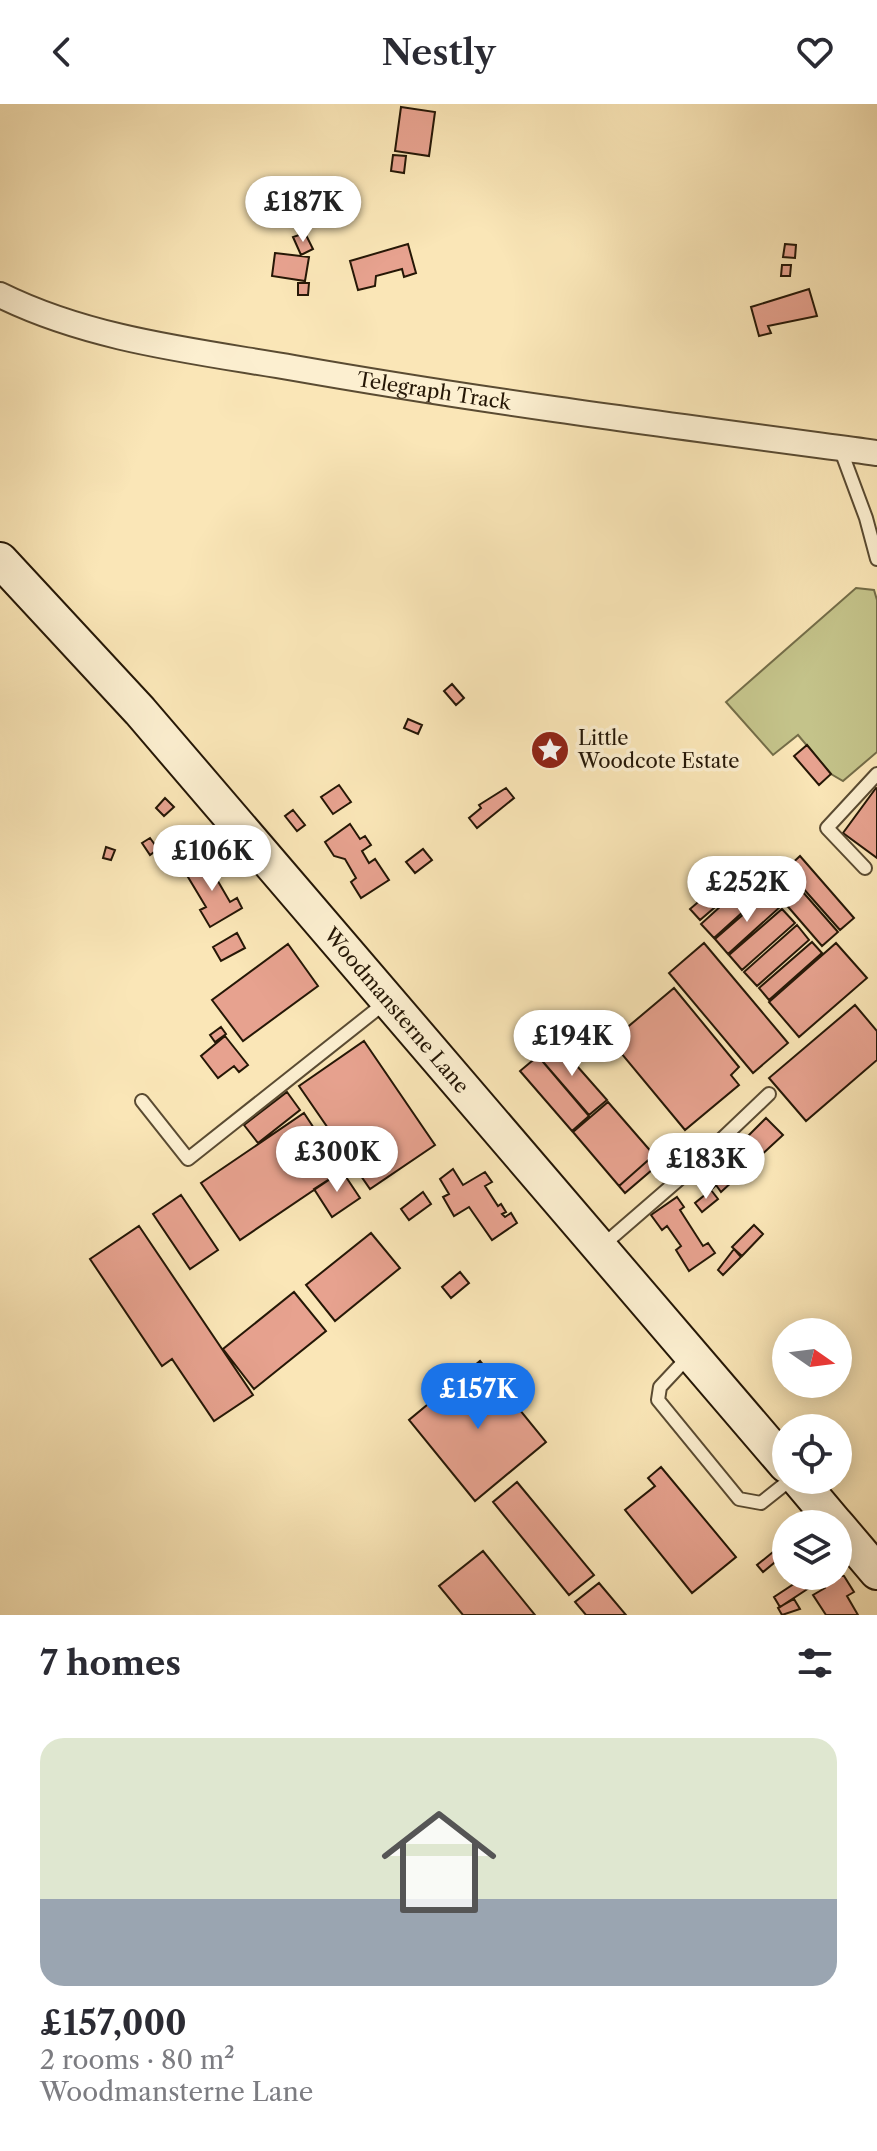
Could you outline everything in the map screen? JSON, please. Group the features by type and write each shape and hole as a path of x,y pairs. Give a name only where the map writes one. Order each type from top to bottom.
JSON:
{"street":[{"name":"Telegraph Track","path":"0,295 43,317 140,341 465,398 877,453"},
{"name":"Woodmansterne Lane","path":"1,562 140,711 772,1449"},
{"path":"811,1494 824,1510"},
{"path":"852,1543 877,1572"}],"lane":[{"path":"840,448 866,518 877,559"},
{"path":"865,868 827,828 877,774"},
{"path":"142,1101 188,1159 388,1000"},
{"path":"600,1248 684,1175 769,1094"},
{"path":"691,1354 660,1387 658,1400 739,1499 761,1503 772,1494"}],"shaded area":[{"path":"856,588 874,590 877,600 877,752 843,781 831,774 798,735 773,755 726,702"}],"building":[{"path":"401,107 435,112 429,156 395,151"},
{"path":"393,155 406,156 404,173 391,171"},
{"path":"305,233 313,249 301,255 293,237"},
{"path":"408,244 416,273 404,277 402,269 376,276 375,286 358,290 350,261"},
{"path":"785,244 796,245 795,258 783,257"},
{"path":"275,253 309,257 305,281 272,276"},
{"path":"782,265 791,265 790,276 781,276"},
{"path":"298,283 309,283 308,295 298,295"},
{"path":"809,289 817,316 768,326 771,333 759,336 751,307"},
{"path":"452,684 464,698 456,705 444,691"},
{"path":"408,719 422,725 418,734 404,728"},
{"path":"807,745 831,774 819,785 794,756"},
{"path":"339,785 351,802 333,814 321,797"},
{"path":"506,788 514,798 477,828 469,818 481,808 479,805"},
{"path":"877,789 877,858 843,833"},
{"path":"165,798 174,807 164,816 156,808"},
{"path":"293,810 305,825 297,831 285,816"},
{"path":"350,824 360,839 365,836 371,845 362,851 369,863 375,859 389,880 361,898 351,882 356,878 345,859 334,856 325,842"},
{"path":"150,838 158,849 150,855 142,843"},
{"path":"106,847 115,850 111,860 103,858"},
{"path":"423,849 432,860 415,873 406,862"},
{"path":"211,856 218,867 212,871 230,902 237,898 242,908 210,927 200,910 206,907 185,872"},
{"path":"800,856 854,918 840,930 786,869"},
{"path":"773,858 838,932 822,946 758,872"},
{"path":"739,867 749,878 700,920 690,909"},
{"path":"753,877 765,892 714,938 701,924"},
{"path":"768,893 780,907 728,954 715,939"},
{"path":"782,909 795,923 742,970 729,955"},
{"path":"797,925 809,940 757,986 744,972"},
{"path":"237,933 245,948 221,961 213,947"},
{"path":"812,942 822,953 769,1000 759,988"},
{"path":"704,943 788,1043 753,1073 669,973"},
{"path":"836,943 867,978 799,1037 769,1002"},
{"path":"288,944 318,986 243,1041 212,1000"},
{"path":"674,988 739,1067 731,1075 739,1085 685,1130 611,1041"},
{"path":"855,1005 877,1031 877,1060 806,1121 769,1078"},
{"path":"221,1027 226,1034 215,1042 210,1035"},
{"path":"225,1036 248,1065 239,1072 234,1066 218,1078 201,1056"},
{"path":"364,1041 435,1145 370,1189 299,1086"},
{"path":"555,1041 607,1100 589,1115 538,1056"},
{"path":"538,1056 589,1116 572,1131 520,1071"},
{"path":"287,1092 300,1110 258,1143 244,1125"},
{"path":"608,1102 654,1155 619,1186 573,1132"},
{"path":"304,1113 342,1171 240,1240 201,1183"},
{"path":"766,1118 783,1135 721,1192 716,1185 712,1189 702,1179 707,1175 704,1172 722,1157 725,1159"},
{"path":"654,1155 660,1163 625,1193 619,1186"},
{"path":"453,1169 463,1185 485,1172 492,1182 485,1186 498,1206 501,1204 506,1212 502,1214 505,1217 511,1213 517,1223 492,1240 469,1207 454,1216 443,1197 449,1194 440,1179"},
{"path":"342,1171 360,1198 332,1217 314,1189"},
{"path":"711,1190 718,1199 702,1212 695,1203"},
{"path":"423,1192 431,1204 409,1220 401,1209"},
{"path":"181,1195 218,1250 190,1269 153,1214"},
{"path":"677,1197 684,1207 680,1210 703,1246 708,1243 715,1253 689,1271 676,1250 681,1246 667,1226 662,1230 651,1215"},
{"path":"754,1225 763,1234 742,1256 732,1247"},
{"path":"139,1226 253,1395 214,1421 172,1359 162,1366 90,1259"},
{"path":"371,1233 400,1268 335,1321 306,1285"},
{"path":"734,1249 741,1257 723,1275 718,1270"},
{"path":"460,1272 469,1283 451,1298 442,1287"},
{"path":"294,1292 326,1331 254,1389 223,1349"},
{"path":"480,1361 546,1442 475,1501 409,1420"},
{"path":"661,1467 736,1557 692,1593 625,1510 655,1486 648,1478"},
{"path":"517,1482 594,1575 569,1595 493,1502"},
{"path":"483,1551 535,1615 463,1615 439,1586"},
{"path":"772,1553 772,1565 763,1572 757,1565"},
{"path":"599,1583 626,1615 586,1615 575,1602"},
{"path":"852,1589 854,1592 847,1596 858,1615 826,1615 813,1595 822,1590"},
{"path":"785,1590 806,1590 780,1607 774,1597"},
{"path":"794,1599 800,1609 782,1615 778,1608"}],"place":[{"name":"Little Woodcote Estate","path":"550,750"}]}
